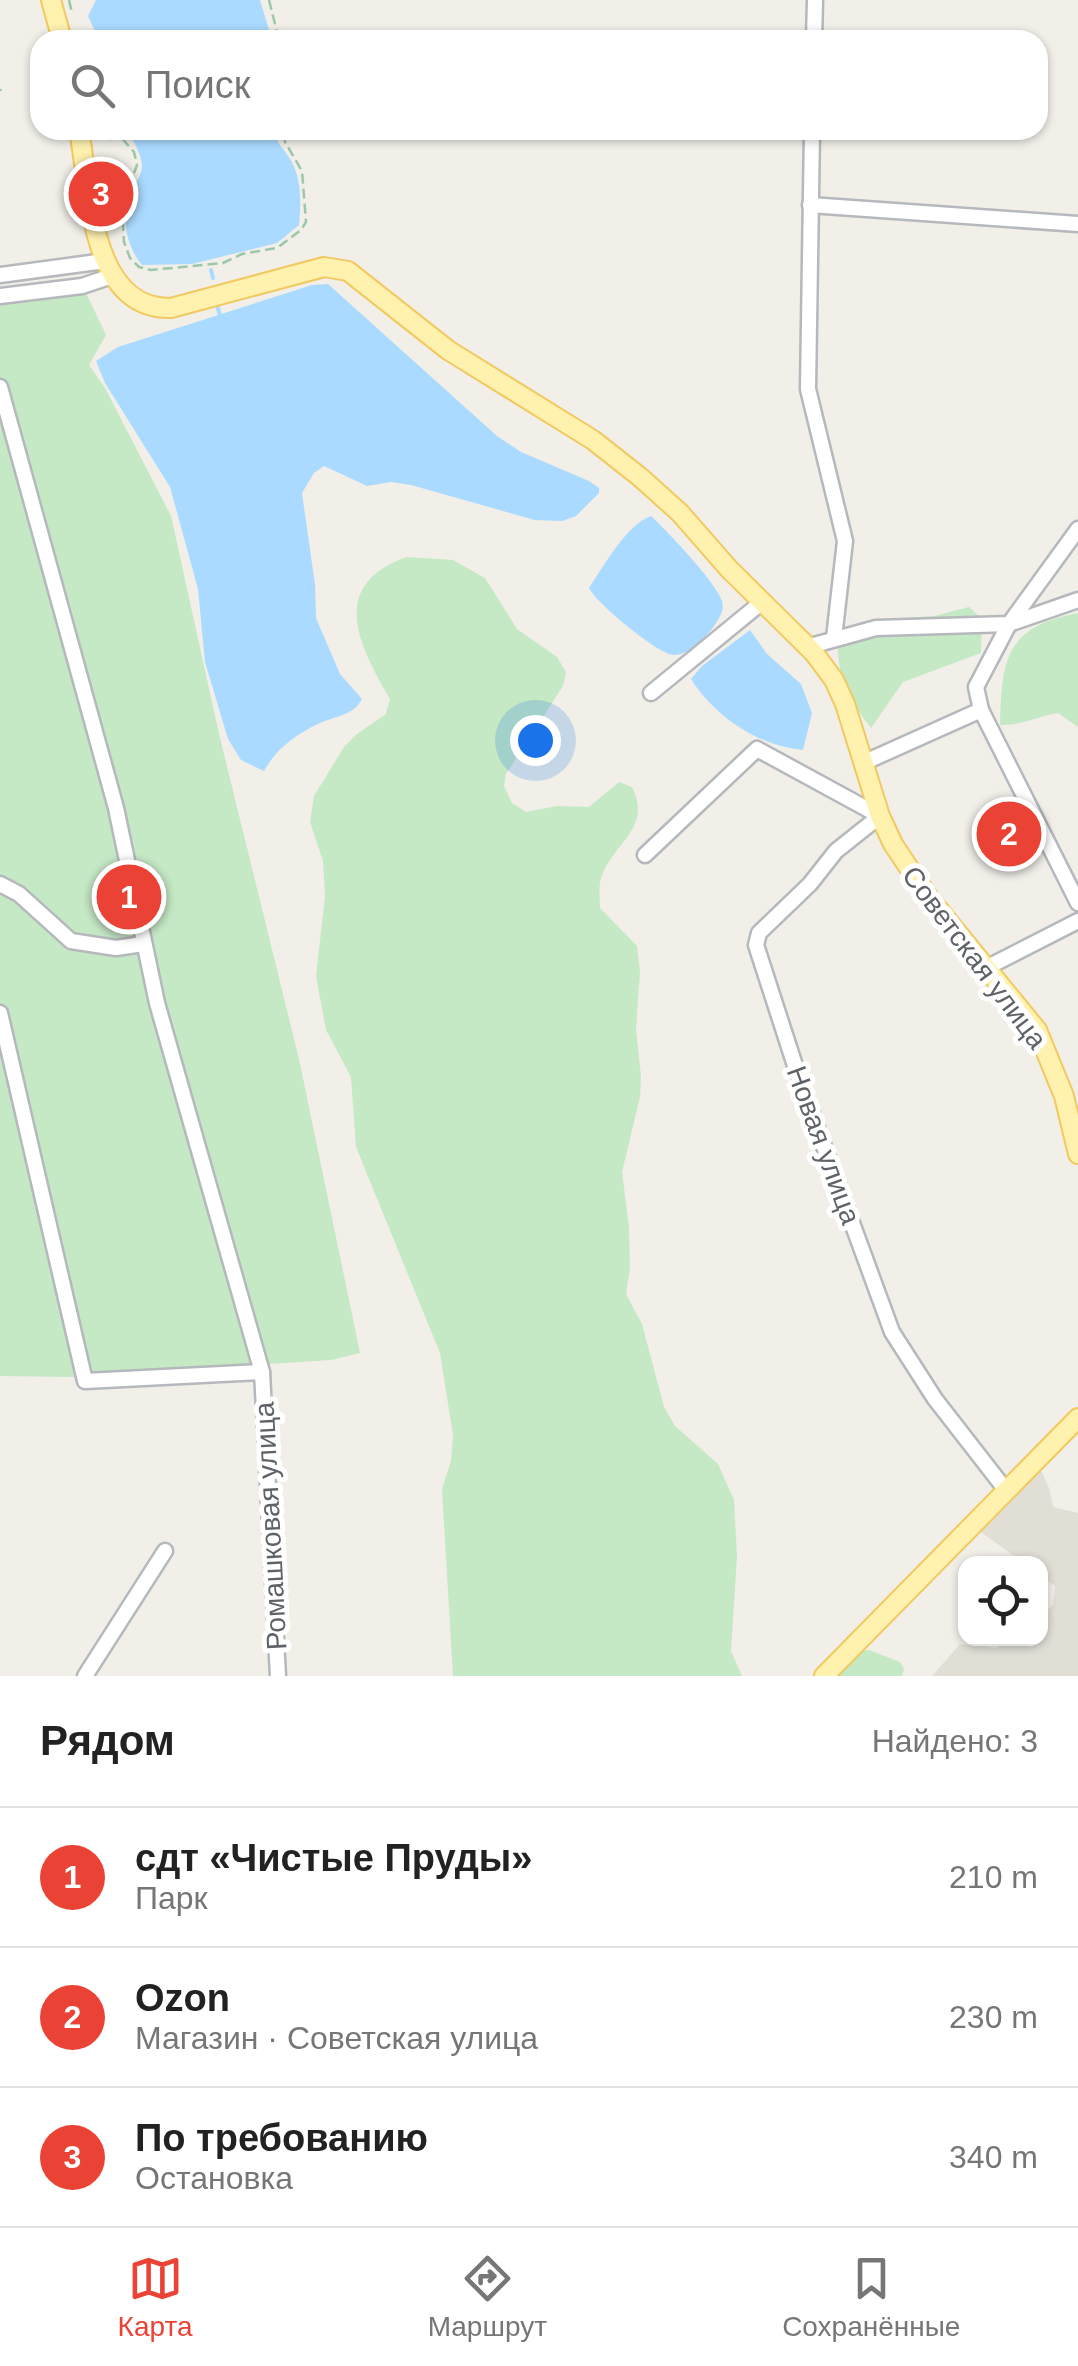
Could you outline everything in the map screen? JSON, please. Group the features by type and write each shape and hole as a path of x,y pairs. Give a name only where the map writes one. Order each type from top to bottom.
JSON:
{"main road":[{"path":"51,0 59,30"},
{"path":"81,140 108,269"},
{"name":"Советская улица","path":"108,269 136,302 158,308 171,308 324,267 348,271 448,350 592,440 680,513 808,647 834,680 880,816 910,872 1037,1030 1075,1124 1078,1154"},
{"path":"824,1676 1078,1418"}],"street":[{"path":"814,30 815,0"},
{"path":"812,140 808,389 845,542 834,638"},
{"path":"810,205 1078,224"},
{"path":"0,275 108,269"},
{"path":"0,296 82,286 108,269"},
{"path":"0,387 116,808 143,944 262,1372"},
{"path":"1078,529 1009,624 976,687 981,710 1078,903"},
{"path":"808,647 876,628 1009,624 1078,600"},
{"path":"651,693 762,602"},
{"path":"863,763 981,710"},
{"path":"645,855 757,749 880,816"},
{"name":"Новая улица","path":"880,816 836,851 810,884 759,934 756,945 800,1081 892,1332 935,1398 1005,1489"},
{"path":"0,884 20,894 71,940 116,948 143,944"},
{"path":"986,968 1078,922"},
{"name":"Ромашковая улица","path":"0,1013 85,1381 262,1372 278,1676"},
{"path":"85,1676 165,1550"}],"path":[{"path":"269,0 276,30"},
{"path":"124,140 134,152 136,174 124,194 124,242 130,258 139,267 152,270 223,263 242,254 277,248 301,230 306,222 302,170 285,140"}],"shaded area":[{"path":"1038,1464 1053,1507 1078,1513 1078,1676 932,1676 958,1646 1048,1646 1048,1610 1053,1604 1055,1586 1048,1581 1048,1556 1014,1556 978,1530"}],"green space":[{"path":"86,293 106,335 89,365 105,388 171,516 219,734 299,1059 360,1353 331,1360 72,1377 0,1376 0,303"},
{"path":"407,557 453,560 485,578 517,629 557,657 566,672 563,686 506,774 504,786 512,803 526,812 557,806 589,807 619,782 632,787 637,801 635,824 608,863 600,891 600,908 637,946 640,972 636,1029 640,1097 622,1172 629,1228 626,1294 642,1324 664,1407 675,1426 718,1464 734,1500 737,1556 731,1651 742,1676 453,1676 442,1489 451,1461 453,1435 440,1353 356,1147 351,1077 326,1030 316,976 325,896 323,861 310,822 314,796 344,747 386,714 390,699 360,637 358,600 367,583 382,569"},
{"path":"969,607 982,619 981,653 903,682 871,728 846,687 839,666 838,640 888,619 934,616"},
{"path":"1078,613 1078,727 1058,713 1000,725 1003,682 1012,650 1035,627"},
{"path":"869,1650 900,1662 902,1676 838,1676 858,1652"}],"water":[{"path":"96,0 260,0 269,30 94,30 88,16"},
{"path":"132,140 278,140 297,174 299,225 277,243 192,264 142,265 126,224 129,197 142,167"},
{"path":"328,284 497,436 521,452 589,481 599,488 599,493 576,516 562,521 535,520 411,485 391,482 367,486 324,466 314,473 302,493 316,618 340,674 362,699 349,712 295,737 264,771 241,760 228,739 205,662 198,589 170,487 105,383 96,361 118,347 312,285"},
{"path":"651,516 701,570 723,605 712,629 680,654 666,653 642,638 589,588 624,537"},
{"path":"750,630 767,654 801,684 812,713 803,750 770,743 740,727 712,706 691,679"}],"waterway":[{"path":"211,270 213,278"},
{"path":"218,308 220,316"}],"place":[{"name":"По требованию","path":"101,194"},
{"name":"Ozon","path":"1009,834"},
{"name":"сдт «Чистые Пруды»","path":"129,897"}]}
